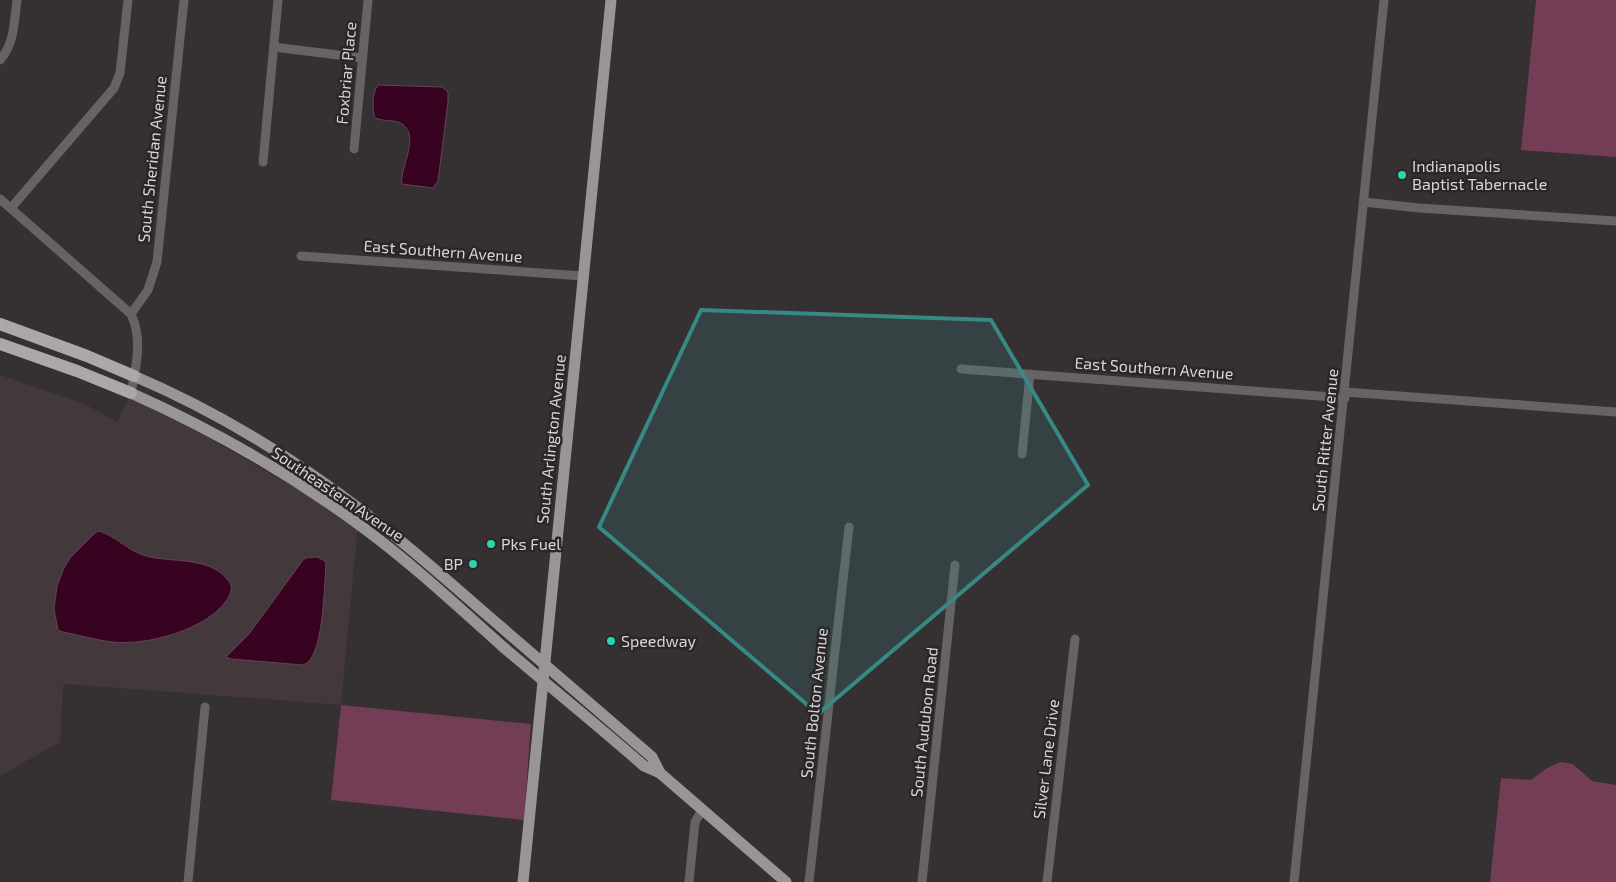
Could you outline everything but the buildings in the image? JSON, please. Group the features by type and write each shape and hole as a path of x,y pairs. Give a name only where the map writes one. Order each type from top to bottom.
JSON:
{"highway":[{"path":"0,324 73,350 134,376"},
{"path":"0,344 77,370 131,393"}],"main road":[{"name":"South Arlington Avenue","path":"523,882 611,0"},
{"name":"Southeastern Avenue","path":"134,376 242,431 352,503 417,554 652,757 660,773"},
{"name":"Southeastern Avenue","path":"131,393 184,418 292,480 341,512 396,552 644,766 660,773 786,882"}],"street":[{"path":"0,60 12,40 17,0"},
{"path":"11,208 114,88 120,71 128,0"},
{"name":"South Sheridan Avenue","path":"131,314 148,290 157,262 184,0"},
{"path":"263,162 278,0"},
{"name":"Foxbriar Place","path":"354,149 368,0"},
{"name":"South Ritter Avenue","path":"1294,882 1384,0"},
{"path":"274,47 362,58"},
{"path":"0,199 131,314 137,329 138,338 131,393"},
{"path":"1364,202 1419,208 1616,221"},
{"name":"East Southern Avenue","path":"301,256 583,276"},
{"name":"East Southern Avenue","path":"961,368 1616,412"},
{"path":"1022,454 1030,374"},
{"name":"South Bolton Avenue","path":"810,882 849,527"},
{"name":"South Audubon Road","path":"922,882 955,564"},
{"name":"Silver Lane Drive","path":"1047,882 1075,639"},
{"path":"188,882 205,707"},
{"path":"689,882 695,822 702,810"}],"highlighted area":[{"path":"701,310 991,320 1088,485 818,714 599,527"}],"shaded area":[{"path":"1536,0 1616,0 1616,157 1521,150"},
{"path":"378,85 442,87 448,92 438,181 433,188 402,184 410,136 402,124 375,118 373,101"},
{"path":"0,375 85,404 117,422 131,393 358,524 341,705 67,684 63,686 60,742 0,776"},
{"path":"99,531 111,536 133,551 146,556 211,567 220,572 230,583 231,590 229,596 217,611 205,620 190,628 158,638 126,643 112,642 58,630 54,609 57,586 64,568 70,558"},
{"path":"317,557 325,561 325,588 319,636 310,660 303,665 226,657 249,634 303,560"},
{"path":"341,705 531,724 524,820 331,800"},
{"path":"1561,762 1573,764 1592,781 1616,785 1616,882 1490,882 1501,778 1531,780 1547,768"}],"place":[{"name":"Indianapolis Baptist Tabernacle","path":"1402,175"},
{"name":"Pks Fuel","path":"491,544"},
{"name":"BP","path":"473,564"},
{"name":"Speedway","path":"611,641"}]}
